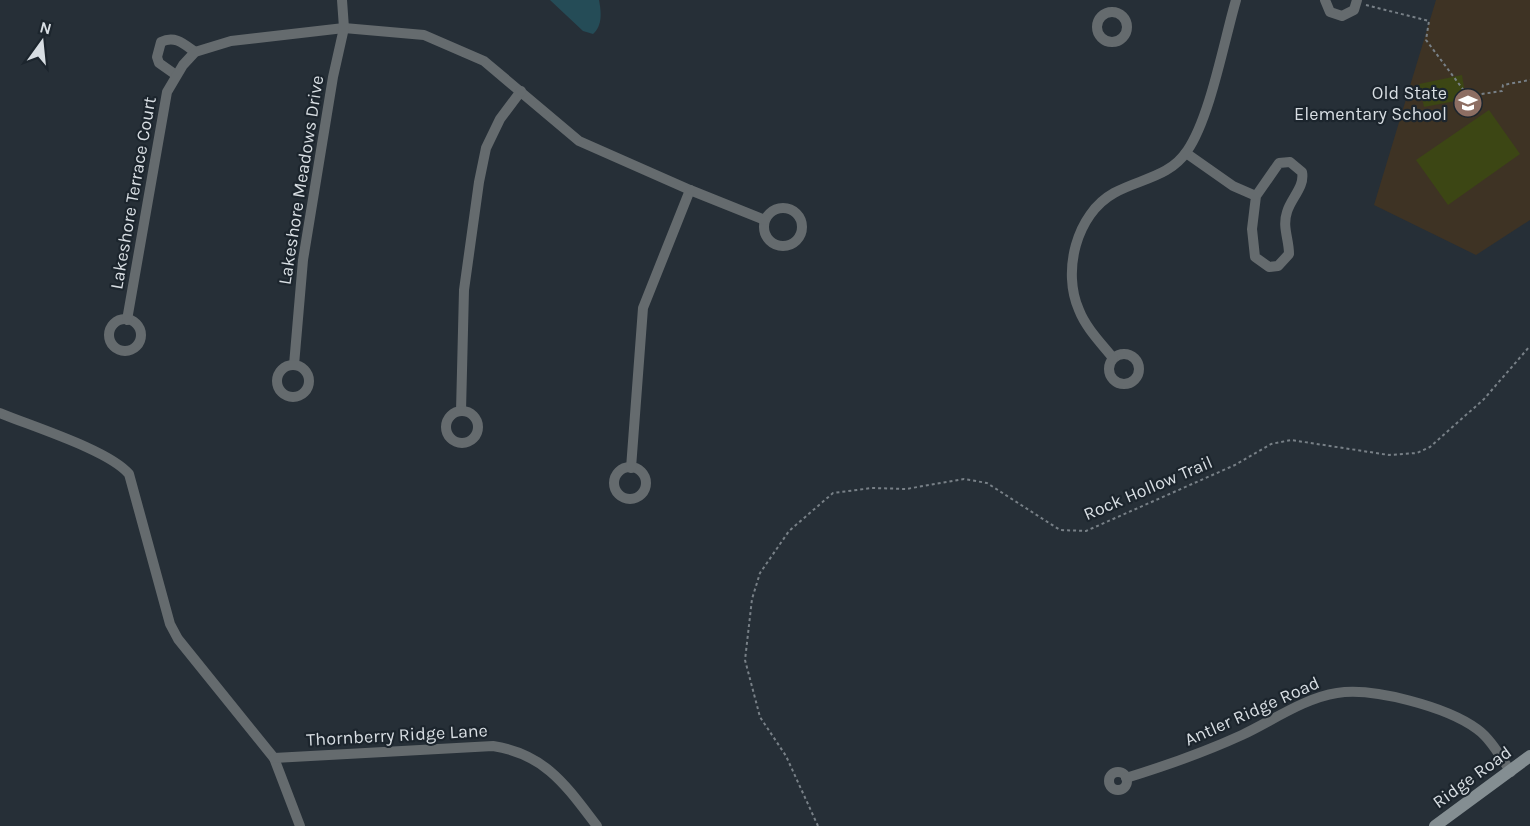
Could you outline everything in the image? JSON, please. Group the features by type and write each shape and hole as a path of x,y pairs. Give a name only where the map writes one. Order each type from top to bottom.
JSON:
{"street":[{"name":"Lakeshore Meadows Drive","path":"294,366 305,251 333,77 344,28 342,0"},
{"path":"1109,0 1109,12"},
{"path":"1113,358 1088,327 1073,294 1071,278 1076,241 1085,224 1110,195 1165,173 1186,153 1201,122 1236,0"},
{"path":"1325,0 1330,12 1342,16 1362,3"},
{"path":"176,75 159,63 156,57 161,42 167,39 177,40 195,52 231,40 344,28 405,32 447,43 484,61 579,141 765,220"},
{"name":"Lakeshore Terrace Court","path":"127,320 167,92 176,75 195,52"},
{"path":"461,411 464,290 479,182 486,148 500,119 521,91"},
{"path":"1186,153 1233,186 1256,196"},
{"path":"1290,162 1302,172 1302,183 1291,202 1285,222 1290,255 1278,266 1269,267 1258,261 1255,256 1252,229 1256,196 1279,163 1290,162"},
{"path":"631,468 643,308 690,190"},
{"path":"0,413 121,465 129,474 170,624 178,639 274,758 300,826"},
{"name":"Antler Ridge Road","path":"1126,778 1240,736 1320,697 1355,691 1427,707 1478,729 1511,772"},
{"name":"Thornberry Ridge Lane","path":"274,758 493,746 507,748 528,756 549,768 597,826"},
{"name":"Ridge Road","path":"1435,826 1530,756"}],"path":[{"path":"1362,3 1429,21 1426,40 1468,96 1502,91 1503,85 1530,80"},
{"name":"Rock Hollow Trail","path":"818,826 791,765 760,717 748,679 745,660 752,599 760,573 789,531 833,493 862,488 906,489 964,479 987,483 1060,530 1086,531 1226,469 1271,444 1292,440 1389,455 1417,453 1430,447 1484,399 1530,346"}],"shaded area":[{"name":"Old State Elementary School","path":"1436,0 1530,0 1530,220 1476,255 1374,205"}],"green space":[{"path":"1462,75 1466,99 1424,107 1419,84"},
{"path":"1489,110 1520,154 1448,205 1416,160"}],"water":[{"path":"550,0 599,0 600,18 596,30 593,34 583,31"}],"place":[{"name":"Old State Elementary School","path":"1468,103"}]}
